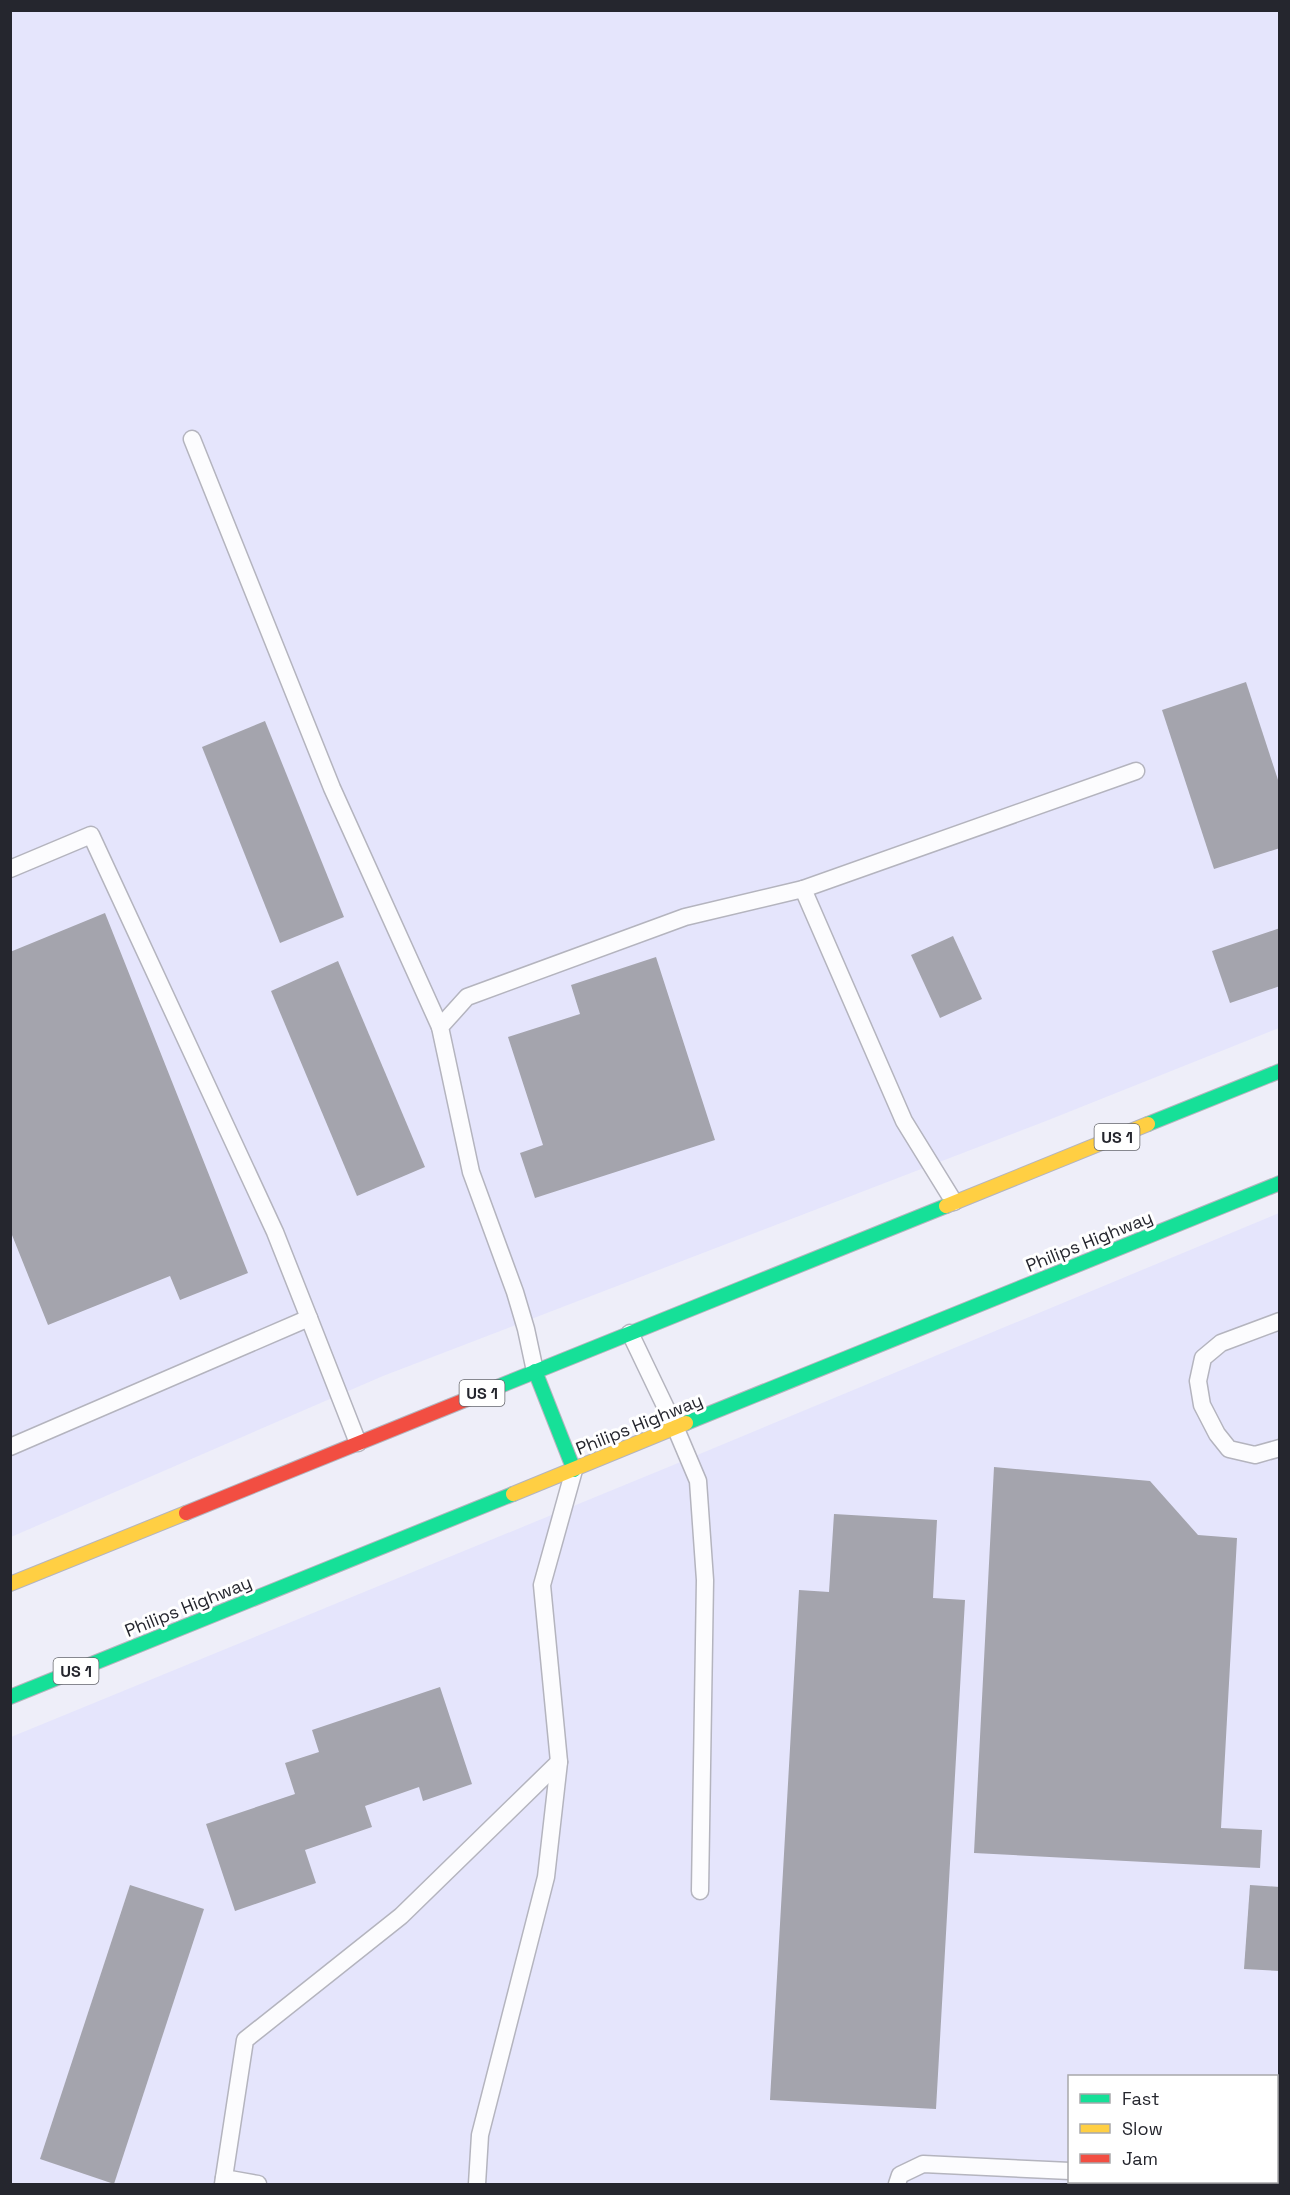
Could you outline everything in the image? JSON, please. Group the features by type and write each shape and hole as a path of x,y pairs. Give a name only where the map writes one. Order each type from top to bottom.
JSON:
{"main road":[{"name":"US 1","path":"10,1584 1280,1071"},
{"name":"Philips Highway","path":"10,1697 1280,1183"},
{"path":"535,1371 574,1470"}],"lane":[{"path":"192,439 332,788 440,1028 471,1172 515,1292 535,1371"},
{"path":"440,1028 467,997 685,917 803,889 1136,771"},
{"path":"10,869 91,835 275,1232 358,1443"},
{"path":"803,889 904,1121 954,1202"},
{"path":"10,1447 309,1318"},
{"path":"1280,1321 1221,1343 1203,1358 1198,1381 1202,1406 1217,1434 1229,1449 1255,1455 1280,1448"},
{"path":"630,1333 698,1481 705,1580 700,1891"},
{"path":"477,2184 480,2135 546,1877 559,1762 542,1585 574,1470"},
{"path":"258,2184 224,2181 244,2040 402,1916 559,1762"},
{"path":"897,2184 900,2175 923,2164 1068,2171"}],"shaded area":[{"path":"11,11 1279,11 1279,1028 1046,1121 383,1376 11,1537"},
{"path":"1279,1213 1279,2184 11,2184 11,1737"}],"building":[{"path":"1246,682 1280,786 1280,848 1214,869 1162,710"},
{"path":"265,721 344,917 280,943 202,747"},
{"path":"105,913 248,1273 180,1300 170,1276 48,1325 10,1230 10,952"},
{"path":"1280,928 1280,986 1230,1003 1212,951"},
{"path":"953,936 982,999 940,1018 911,955"},
{"path":"656,957 715,1140 535,1198 520,1153 543,1145 508,1037 580,1014 571,985"},
{"path":"338,961 425,1167 357,1196 271,991"},
{"path":"994,1467 1150,1481 1198,1535 1237,1538 1221,1828 1262,1830 1260,1868 974,1853"},
{"path":"834,1514 937,1520 933,1598 965,1600 936,2109 770,2100 799,1590 829,1592"},
{"path":"440,1687 472,1784 423,1801 419,1787 365,1806 372,1827 305,1850 316,1883 235,1911 206,1824 295,1794 285,1763 319,1752 312,1730"},
{"path":"130,1885 204,1909 114,2184 40,2159"},
{"path":"1250,1885 1280,1887 1280,1971 1244,1969"}],"traffic: fast":[{"path":"1148,1124 1280,1071"},
{"path":"686,1423 1280,1183"},
{"path":"470,1398 946,1206"},
{"path":"535,1371 574,1470"},
{"path":"10,1697 513,1494"}],"traffic: slow":[{"path":"946,1206 1148,1124"},
{"path":"513,1494 686,1423"},
{"path":"10,1584 186,1513"}],"traffic: jam":[{"path":"186,1513 470,1398"}]}
